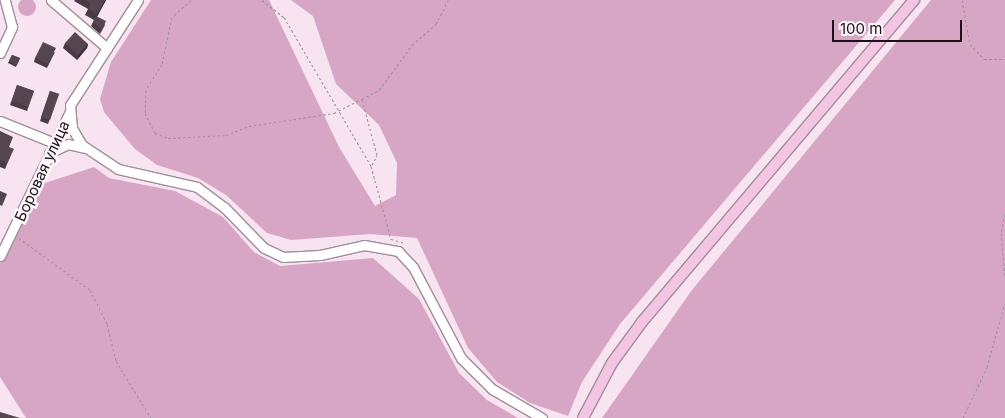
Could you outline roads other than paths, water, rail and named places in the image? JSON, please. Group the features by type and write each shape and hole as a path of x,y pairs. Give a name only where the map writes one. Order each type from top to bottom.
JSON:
{"main road":[{"path":"583,418 612,363 642,322 914,0"}],"street":[{"path":"51,0 107,48"},
{"name":"Боровая улица","path":"0,256 13,235 52,142 69,112 73,98 138,0"},
{"path":"0,54 12,27 3,3"},
{"path":"69,112 75,136 86,149"},
{"path":"0,121 52,142"},
{"path":"48,154 68,144 86,149 118,169 197,186 224,207 264,248 283,257 320,255 364,245 398,251 413,267 460,358 492,389 542,418"}]}
